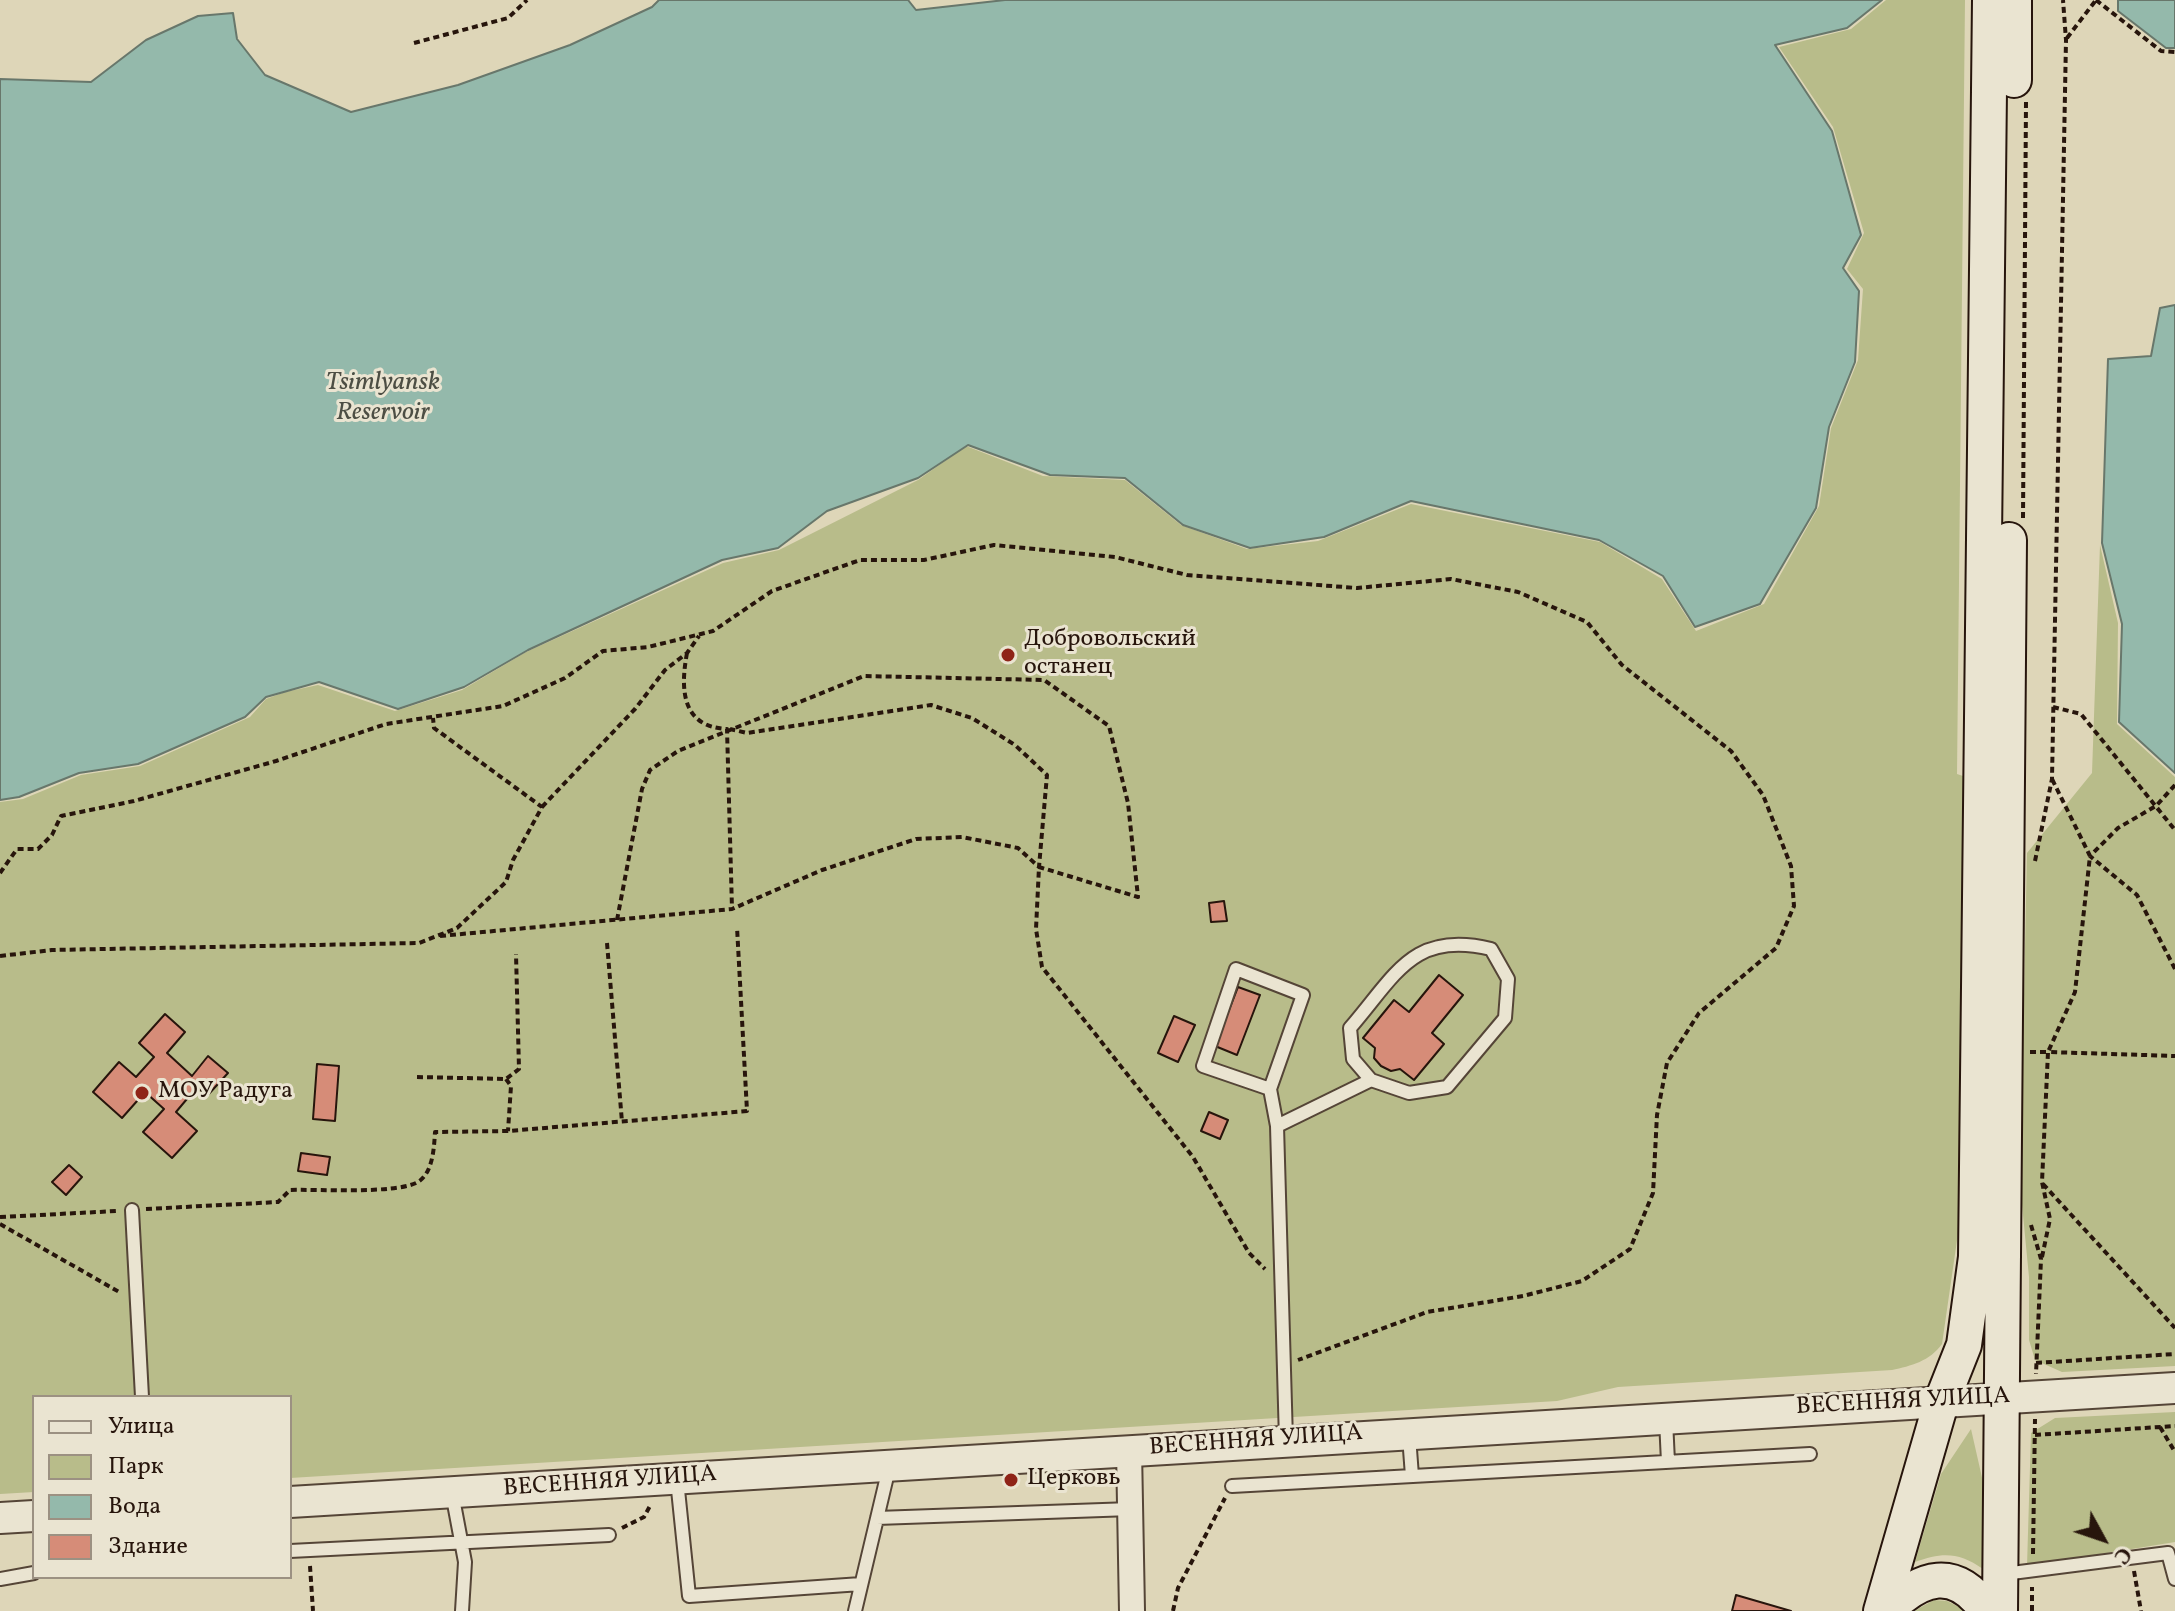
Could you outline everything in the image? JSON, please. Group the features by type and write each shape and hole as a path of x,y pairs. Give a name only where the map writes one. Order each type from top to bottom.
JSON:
{"main road":[{"path":"1884,1611 1941,1403 1964,1345 1976,1257 1990,0"},
{"path":"2000,1611 2017,1572 2001,1399 2014,0"},
{"path":"1884,1611 1904,1592 1922,1583 1943,1579 1965,1586 1987,1611"}],"street":[{"name":"ВЕСЕННЯЯ УЛИЦА","path":"292,1502 2175,1388"},
{"path":"1129,1450 1132,1611"},
{"path":"0,1518 32,1516"}],"lane":[{"path":"1277,1126 1371,1080 1409,1093 1447,1087 1505,1018 1508,979 1491,949 1463,942 1437,945 1413,955 1350,1028 1353,1059 1371,1080"},
{"path":"1270,1089 1203,1066 1236,969 1303,995 1270,1089 1277,1126 1286,1440"},
{"path":"132,1210 142,1395"},
{"path":"1666,1417 1668,1462"},
{"path":"1409,1433 1412,1476"},
{"path":"1232,1486 1810,1454"},
{"path":"855,1611 890,1465"},
{"path":"670,1479 689,1596 861,1584"},
{"path":"452,1493 465,1562 462,1611"},
{"path":"877,1518 1131,1509"},
{"path":"292,1551 609,1535"},
{"path":"2017,1572 2168,1553 2175,1579"},
{"path":"0,1579 32,1573"}],"path":[{"path":"414,43 508,18 527,0"},
{"path":"2033,868 2052,779 2066,40 2063,0"},
{"path":"2066,40 2096,0 2161,51 2175,52"},
{"path":"0,873 17,849 38,849 52,835 61,816 134,801 276,761 386,724 503,706 565,678 603,651 648,647 713,631 772,591 860,560 924,560 994,545 1115,557 1187,575 1342,587 1451,579 1518,592 1587,622 1622,665 1731,751 1763,795 1791,866 1794,906 1776,948 1699,1013 1667,1063 1657,1115 1653,1193 1630,1249 1582,1281 1523,1296 1427,1312 1285,1365"},
{"path":"0,956 52,950 419,943 440,936 457,928 506,882 513,860 542,807 635,709 665,670 687,653 700,634"},
{"path":"687,653 683,699 694,718 714,728 747,733 931,705 972,718 1015,745 1047,775 1036,929 1042,967 1193,1157 1249,1253 1281,1285"},
{"path":"440,936 617,920 732,909 822,870 916,839 962,837 1018,848 1039,867 1138,897 1128,803 1109,726 1044,680 864,676 727,729 678,751 650,770 642,789 617,920"},
{"path":"2053,707 2081,714 2175,830"},
{"path":"433,718 434,728 542,807"},
{"path":"727,729 732,909"},
{"path":"2052,779 2090,856 2137,895 2175,969"},
{"path":"2041,1259 2050,1219 2042,1182 2048,1052 2075,992 2090,856 2118,828 2156,806 2175,785"},
{"path":"0,1217 278,1202 290,1190 390,1188 417,1182 428,1171 435,1132 508,1131 747,1111 737,927"},
{"path":"607,943 622,1122"},
{"path":"417,1077 506,1079 519,1069 516,954"},
{"path":"2020,1052 2175,1056"},
{"path":"506,1079 511,1086 508,1131"},
{"path":"2042,1182 2175,1328"},
{"path":"0,1224 137,1303"},
{"path":"2032,1611 2017,1572 2035,1435 2036,1363 2175,1354"},
{"path":"2035,1435 2175,1426"},
{"path":"2160,1427 2175,1452"},
{"path":"609,1535 644,1517 670,1479"},
{"path":"1173,1611 1178,1588 1232,1486"},
{"path":"309,1550 313,1611"},
{"path":"2130,1557 2141,1611"}],"green space":[{"path":"1886,0 1965,0 1957,774 1963,776 1965,1185 1942,1344 1932,1355 1892,1370 1618,1387 1557,1401 292,1478 292,1395 32,1395 32,1492 0,1494 0,802 23,799 81,775 140,766 250,717 266,699 285,692 318,685 395,711 462,690 526,652 723,563 779,550 918,480 966,446 1043,476 1125,480 1181,525 1247,549 1318,541 1411,504 1600,542 1662,579 1696,631 1764,604 1819,506 1831,428 1858,360 1863,289 1847,269 1864,233 1833,127 1779,47 1851,29"},
{"path":"2100,545 2118,623 2117,724 2175,777 2175,1366 2062,1372 2035,1360 2029,1340 2029,1277 2020,1184 2027,853 2092,773"},
{"path":"2175,1412 2175,1542 2027,1566 2031,1433 2055,1418"},
{"path":"1971,1429 1983,1482 1983,1569 1966,1559 1950,1555 1915,1562 1941,1474"},
{"path":"1934,1600 1947,1601 1967,1611 1914,1611"}],"water":[{"name":"Tsimlyansk Reservoir","path":"659,0 908,0 916,10 1005,0 1882,0 1847,28 1775,45 1832,131 1861,235 1843,268 1859,291 1855,362 1829,427 1816,508 1760,604 1695,627 1663,576 1599,540 1411,501 1324,537 1250,548 1183,525 1125,478 1050,475 968,445 918,478 827,511 778,548 722,560 528,650 464,687 398,709 319,682 266,697 245,717 138,764 79,773 19,797 0,800 0,79 91,82 146,40 198,16 233,13 237,39 265,75 351,112 458,85 570,45 652,7"},
{"path":"2118,0 2175,0 2175,48 2166,48 2118,11"},
{"path":"2175,305 2175,773 2119,722 2122,624 2102,543 2108,359 2151,356 2160,308"}],"building":[{"path":"1224,901 1227,921 1211,922 1209,903"},
{"path":"1439,975 1463,995 1432,1033 1444,1044 1414,1080 1400,1069 1391,1071 1381,1066 1374,1058 1375,1048 1363,1038 1394,1000 1409,1012"},
{"path":"1238,987 1260,995 1237,1055 1215,1046"},
{"path":"165,1014 185,1032 167,1053 192,1076 208,1056 228,1073 207,1096 197,1087 176,1112 197,1131 172,1158 143,1132 164,1109 145,1092 122,1118 93,1092 119,1062 136,1077 154,1057 139,1043"},
{"path":"1174,1016 1195,1025 1178,1062 1158,1053"},
{"path":"317,1064 339,1066 335,1121 313,1119"},
{"path":"1209,1112 1228,1120 1220,1139 1201,1131"},
{"path":"301,1153 330,1157 327,1175 298,1171"},
{"path":"69,1165 82,1177 66,1195 52,1182"},
{"path":"1736,1595 1791,1611 1732,1611"}],"place":[{"name":"Добровольский останец","path":"1008,655"},
{"name":"МОУ Радуга","path":"142,1093"},
{"name":"Церковь","path":"1011,1480"}]}
